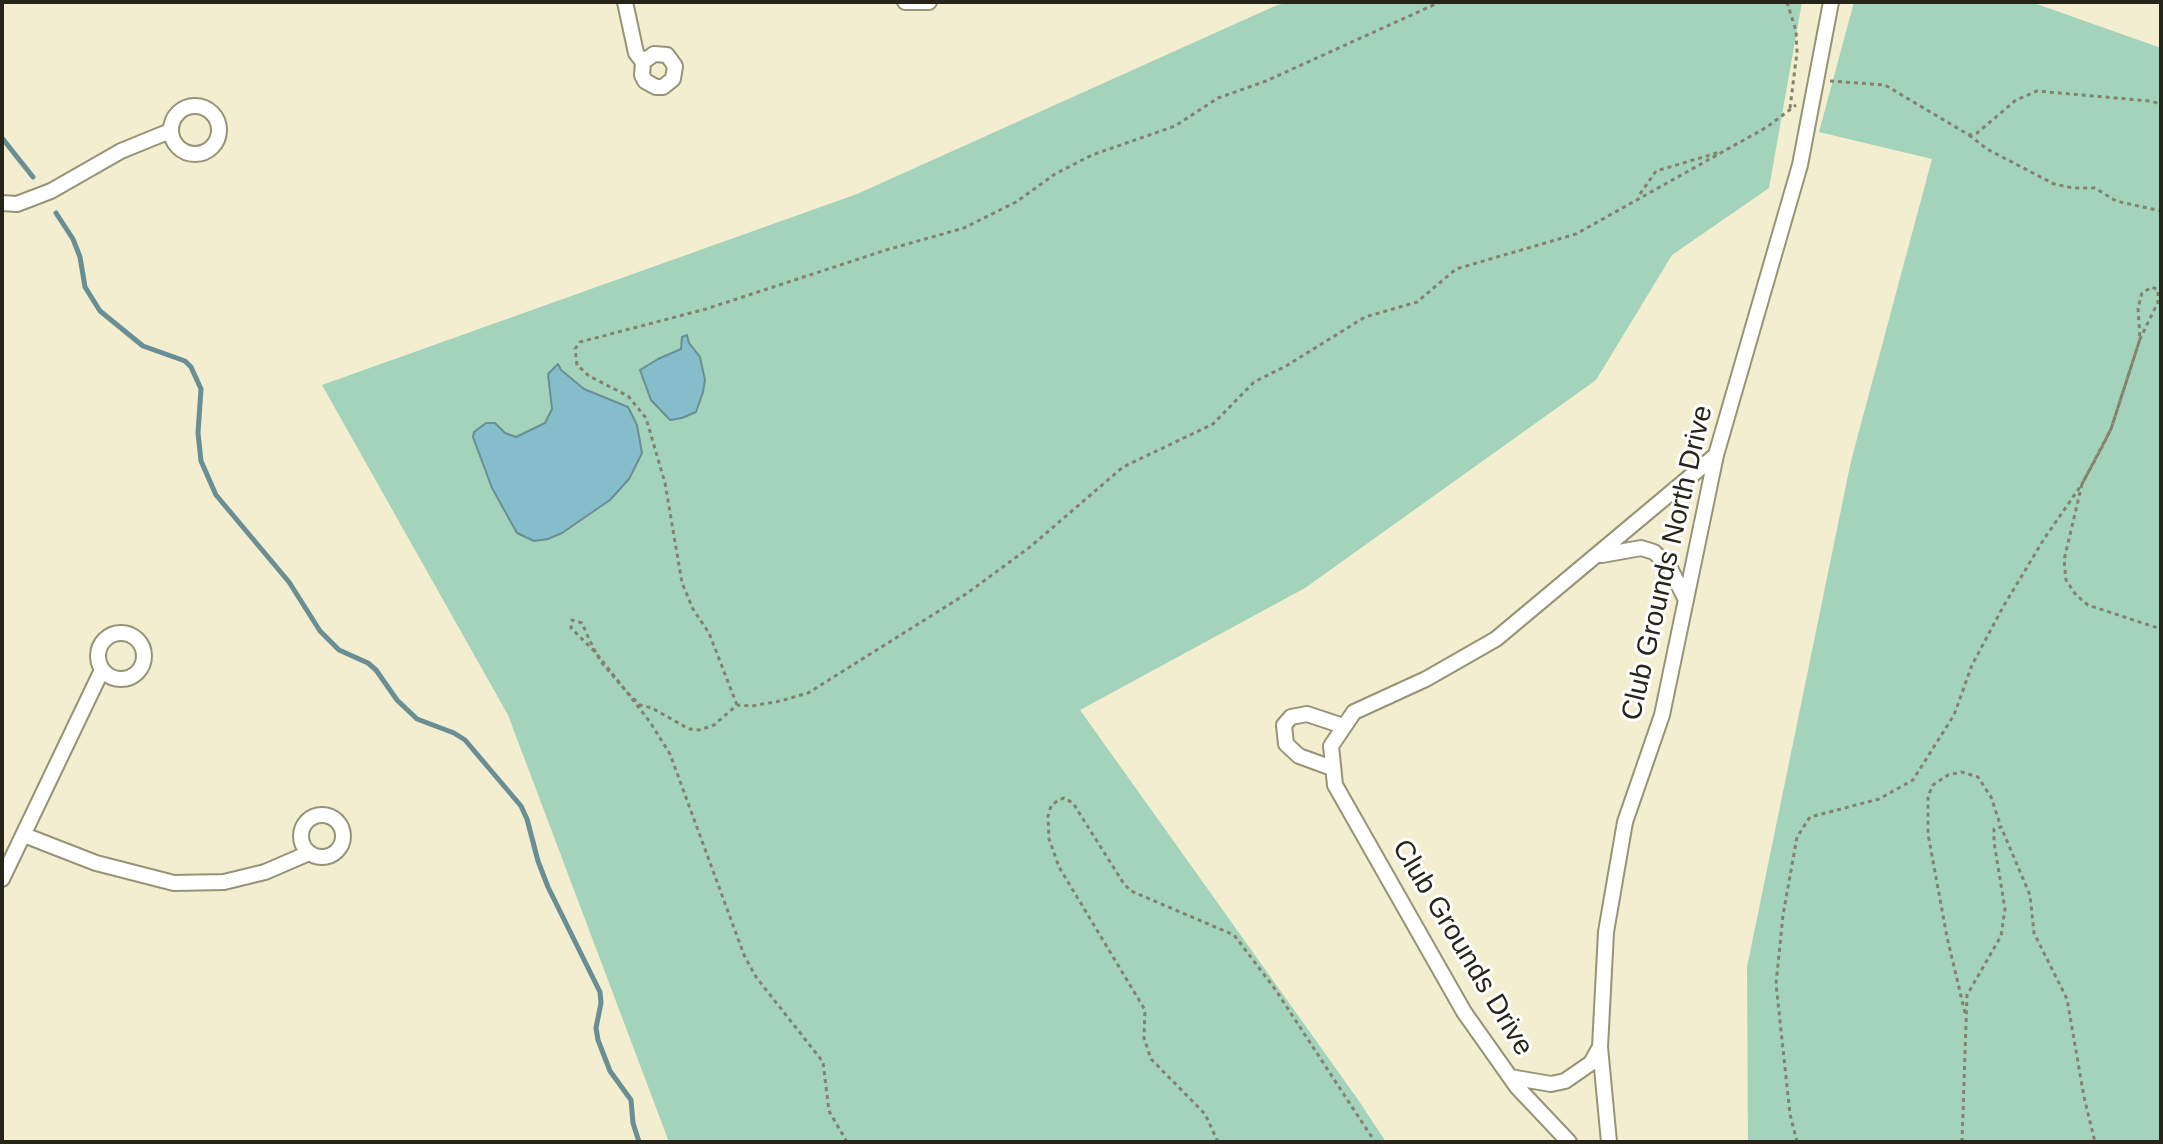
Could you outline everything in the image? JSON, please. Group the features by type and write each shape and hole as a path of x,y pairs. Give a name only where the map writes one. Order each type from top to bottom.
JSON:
{"street":[{"path":"625,2 636,53 643,62"},
{"path":"905,2 929,2"},
{"name":"Club Grounds North Drive","path":"1609,1142 1600,1047 1606,932 1625,822 1662,715 1716,455 1800,165 1831,2"},
{"path":"2,203 17,204 51,191 121,151 170,131"},
{"path":"1343,726 1307,714 1291,717 1284,725 1286,744 1299,756 1332,768 1331,746 1354,712 1426,679 1496,639 1599,556 1716,455"},
{"path":"1599,556 1641,548 1654,552 1669,566 1686,600"},
{"path":"2,879 102,670"},
{"name":"Club Grounds Drive","path":"1332,768 1335,785 1464,1012 1510,1077 1569,1142"},
{"path":"24,835 96,863 174,883 224,882 265,872 309,853"},
{"path":"1510,1077 1551,1084 1565,1081 1591,1063 1600,1047"}],"path":[{"path":"737,705 709,633 693,609 682,583 665,483 646,418 628,396 589,376 577,365 575,349 580,342 706,309 964,228 1016,202 1055,174 1092,155 1175,126 1218,98 1266,81 1440,2"},
{"path":"1787,2 1796,31 1797,52 1790,110"},
{"path":"1816,78 1885,85 1987,149 2054,184 2095,188 2116,201 2161,211"},
{"path":"1969,135 1977,133 2016,100 2037,91 2161,104"},
{"path":"626,691 640,705 652,708 689,729 699,730 714,725 737,705 780,701 823,685 966,594 1017,557 1123,467 1213,424 1254,382 1365,317 1417,302 1456,269 1576,234 1767,127 1799,102"},
{"path":"1640,196 1643,186 1656,171 1708,153 1724,151"},
{"path":"1797,1142 1790,1114 1776,984 1783,915 1797,837 1810,817 1879,799 1913,780 1954,715 1972,665 2003,607 2082,484 2111,429 2140,339 2158,302 2158,290 2152,287 2142,293 2138,308 2140,339"},
{"path":"2082,484 2064,560 2066,580 2076,595 2088,605 2161,629"},
{"path":"596,653 582,623 572,620 571,628 626,691 670,754 744,955 756,977 823,1062 829,1111 847,1142"},
{"path":"1966,1016 1947,937 1928,834 1928,796 1933,785 1948,775 1962,772 1978,777 1991,797 2030,895 2034,933 2067,999 2095,1142"},
{"path":"1218,1142 1205,1114 1151,1059 1144,1038 1145,1010 1059,867 1049,839 1048,816 1051,806 1057,801 1064,798 1073,803 1118,876 1131,891 1234,935 1275,989 1375,1142"},
{"path":"1962,1142 1967,995 2001,936 2005,909 1994,829 2001,827"}],"green space":[{"path":"1289,2 1802,2 1769,188 1672,255 1596,380 1305,588 1080,710 1386,1142 669,1142 508,715 322,385 857,194"},
{"path":"1854,2 2031,2 2161,48 2161,1142 1748,1142 1747,967 1851,461 1932,159 1819,132"}],"water":[{"path":"687,335 700,357 705,380 703,392 696,412 670,420 651,400 640,370 681,349 682,337"},
{"path":"558,364 584,389 628,407 637,425 642,453 629,479 610,500 562,533 534,541 517,533 492,488 473,437 474,432 486,423 495,423 505,433 516,437 545,423 552,409 548,374"}],"waterway":[{"path":"2,138 33,177"},
{"path":"56,213 73,239 80,257 85,287 100,311 143,346 185,361 191,367 201,389 198,433 201,461 216,495 289,582 320,631 339,650 376,670 397,700 417,719 465,740 521,806 548,887 600,992 596,1028 598,1040 610,1071 631,1100 639,1142"}]}
